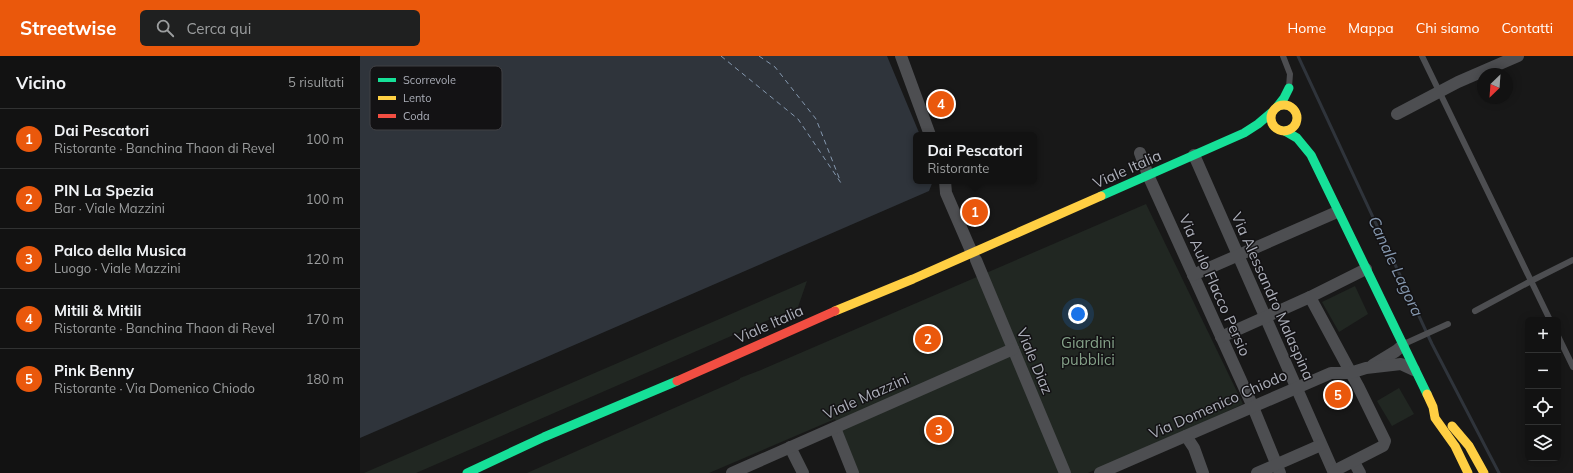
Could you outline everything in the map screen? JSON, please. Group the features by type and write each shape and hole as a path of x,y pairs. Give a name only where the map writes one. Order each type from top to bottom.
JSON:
{"main road":[{"path":"1289,88 1290,100 1293,109 1311,155 1337,212 1433,407 1435,418 1455,446 1466,472"},
{"name":"Viale Italia","path":"1244,133 1258,124 1274,110 1284,98 1289,88"},
{"path":"1293,109 1286,105 1274,110 1271,122 1276,129 1285,131 1300,141 1311,155"},
{"path":"1285,131 1295,126 1297,119"},
{"name":"Viale Italia","path":"467,473 544,437 638,398 833,312 913,279 927,282 974,256 1012,244 1021,231 1244,133 1257,129 1276,129"},
{"name":"Viale Italia","path":"589,428 610,417 638,398"},
{"path":"1433,407 1460,434 1469,446 1484,473"},
{"name":"Viale Italia","path":"497,459 545,447"}],"street":[{"path":"901,56 929,132"},
{"path":"1397,114 1458,82 1518,56"},
{"name":"Via Aulo Flacco Persio","path":"1140,153 1148,175 1253,407 1278,468"},
{"name":"Via Alessandro Malaspina","path":"1194,155 1334,472"},
{"name":"Viale Diaz","path":"944,184 946,193 1065,473"},
{"path":"1193,275 1337,212"},
{"path":"1221,337 1310,297 1366,269"},
{"path":"1310,297 1363,397 1384,441 1383,446 1334,472"},
{"path":"1366,368 1396,351 1403,345"},
{"name":"Viale Mazzini","path":"735,472 790,447 837,432 1013,349"},
{"path":"1366,368 1401,364 1414,370"},
{"name":"Via Domenico Chiodo","path":"1100,473 1331,373 1350,373 1366,368"},
{"path":"837,432 853,473"},
{"path":"1186,436 1194,448 1204,473"},
{"path":"1257,473 1278,468 1321,445"},
{"path":"790,447 803,473"},
{"path":"1354,462 1360,473"}],"lane":[{"path":"1283,56 1290,74 1289,88"},
{"path":"1422,56 1549,317"},
{"path":"1475,311 1573,260"},
{"path":"1403,345 1448,324"},
{"path":"1561,342 1573,366"}],"green space":[{"name":"Giardini pubblici","path":"1146,204 1243,404 1178,434 1088,473 858,473 835,419 709,473 527,473 740,378"},
{"path":"807,281 798,307 416,473 364,473"},
{"path":"1355,286 1368,314 1339,332 1322,302"},
{"path":"1399,388 1414,414 1392,426 1377,401"}],"shaded area":[{"path":"360,56 887,56 919,132 913,132 913,184 932,184 929,191 360,438"}],"waterway":[{"name":"Canale Lagora","path":"1298,56 1432,344 1499,473"}],"ferry route":[{"path":"721,56 798,119 841,183"},
{"path":"759,56 775,67 816,119 840,180"}],"traffic: fast":[{"path":"1277,107 1289,88"},
{"path":"1101,196 1244,133 1271,113"},
{"path":"1285,131 1297,138 1311,155 1427,394"},
{"path":"467,473 544,437 677,381"}],"traffic: slow":[{"path":"1284,105 1293,109 1297,118 1293,127 1284,131 1275,127 1271,118 1275,109 1284,105"},
{"path":"835,311 913,279 1101,196"},
{"path":"1427,394 1433,407 1435,418 1455,446 1468,473"},
{"path":"1452,426 1469,446 1484,473"}],"traffic: jam":[{"path":"677,381 835,311"}],"place":[{"name":"Mitili & Mitili","path":"941,104"},
{"name":"Dai Pescatori","path":"975,212"},
{"name":"PIN La Spezia","path":"928,339"},
{"name":"Pink Benny","path":"1338,395"},
{"name":"Palco della Musica","path":"939,430"}]}
